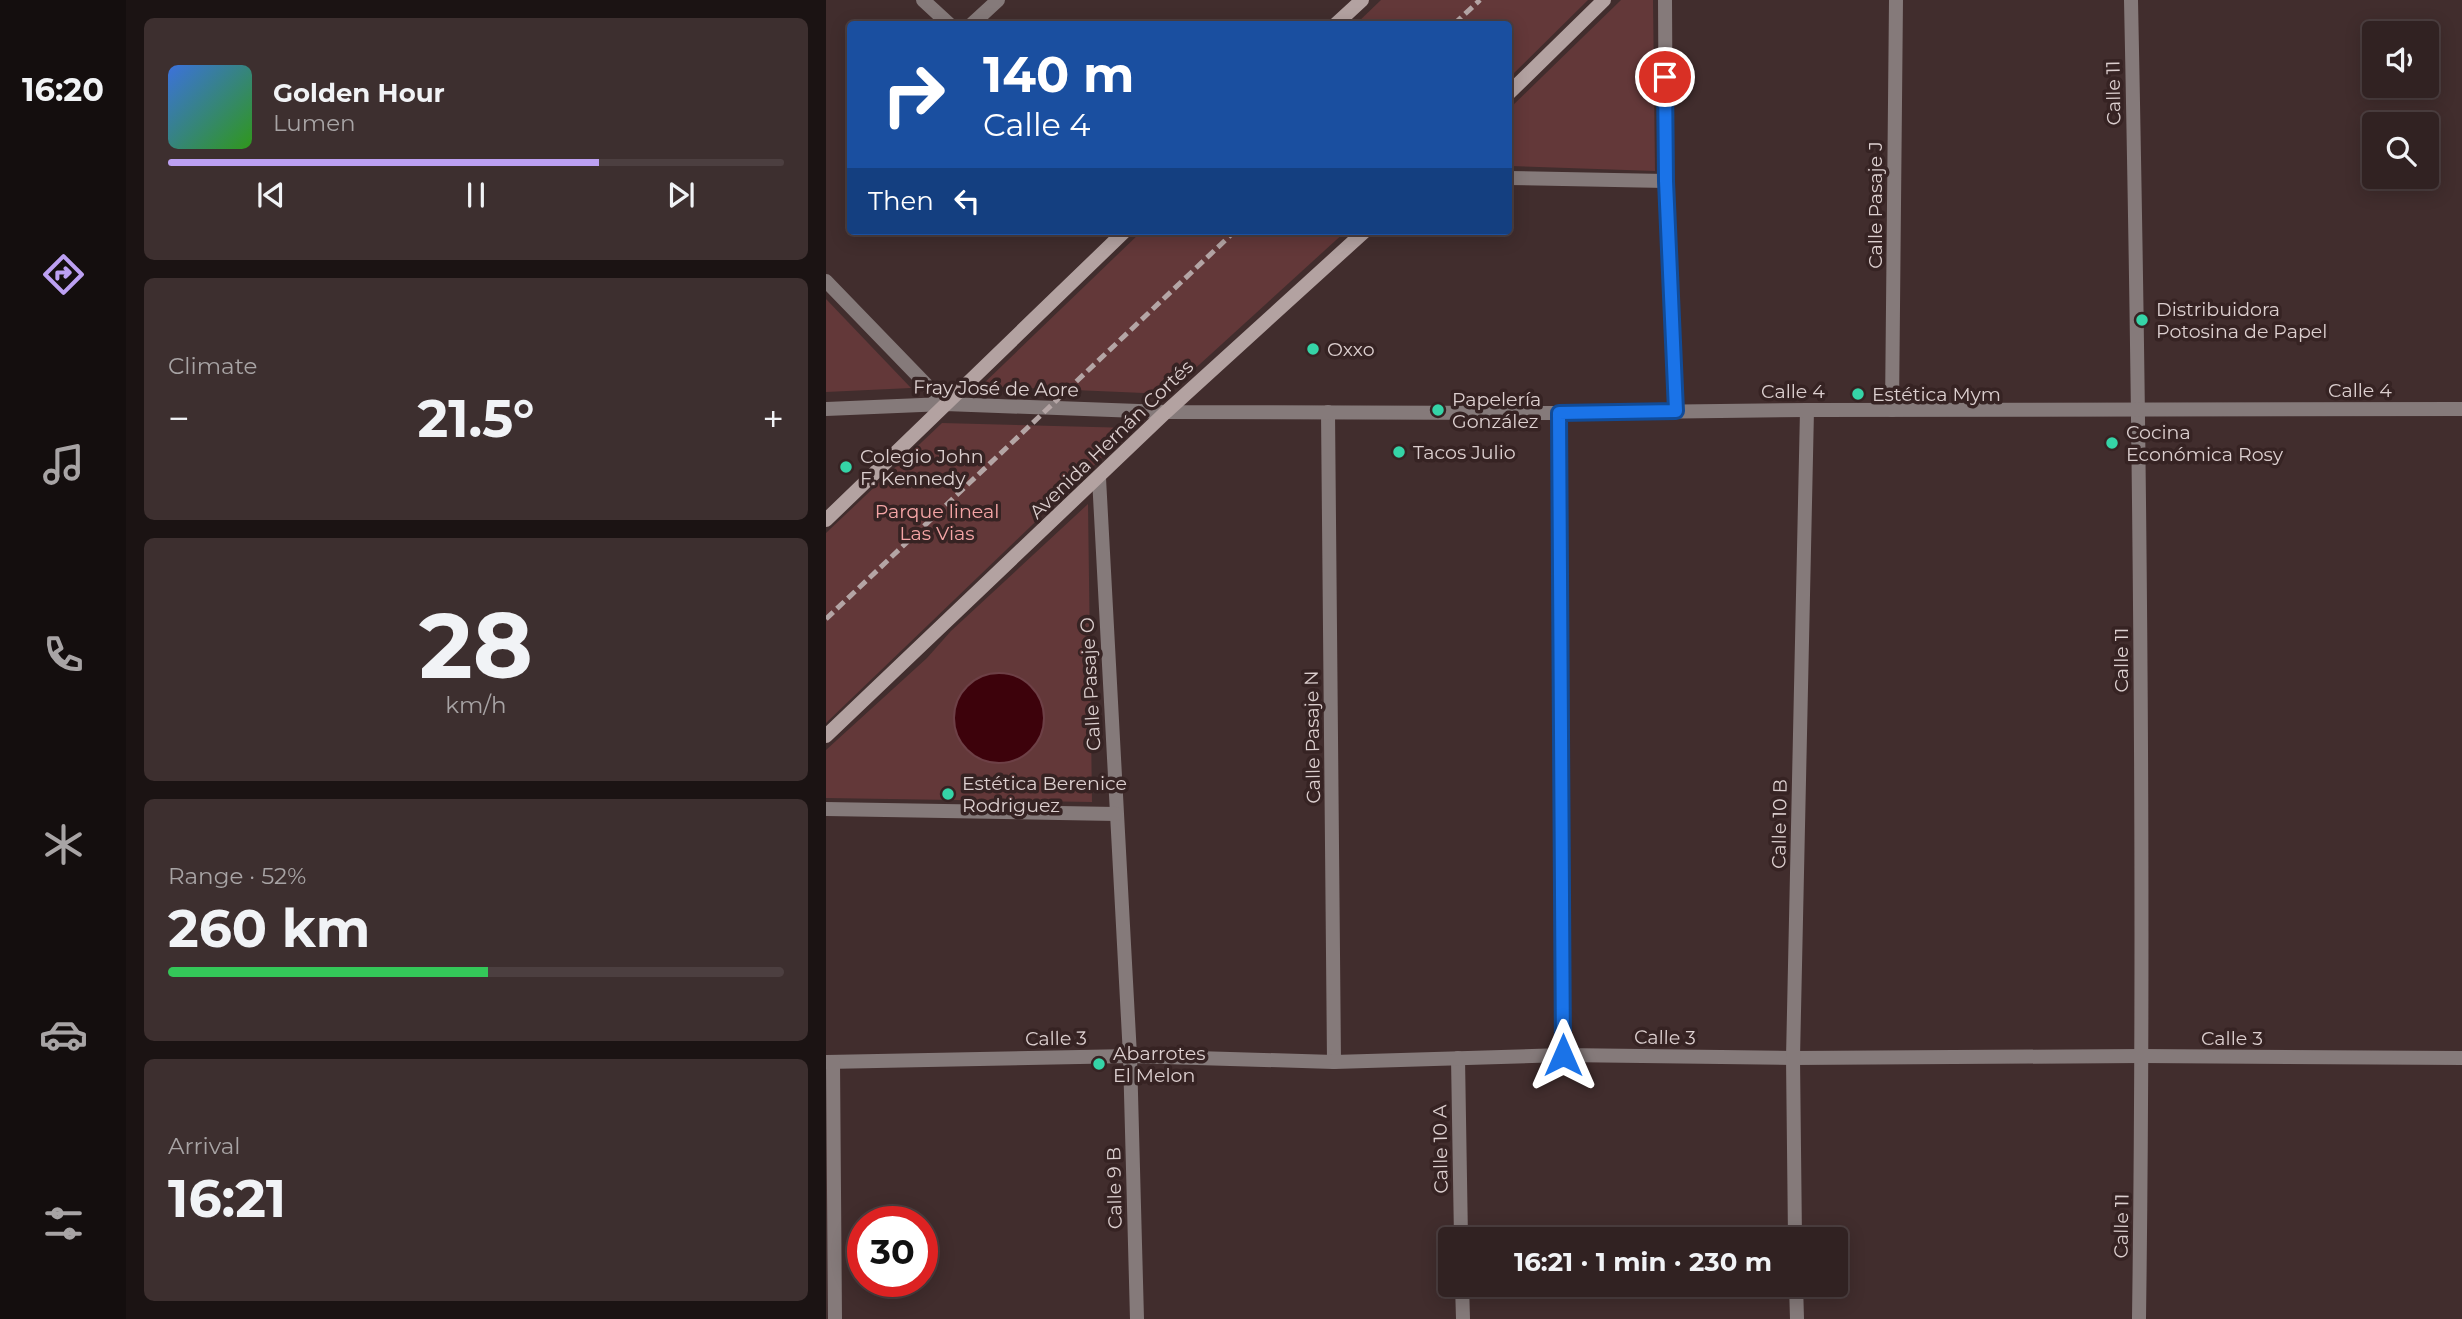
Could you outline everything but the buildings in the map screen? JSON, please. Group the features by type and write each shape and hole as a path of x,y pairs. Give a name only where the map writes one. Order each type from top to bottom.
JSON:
{"main road":[{"path":"1339,21 1362,0"},
{"path":"1512,90 1604,0"},
{"path":"826,520 1121,235"},
{"name":"Avenida Hernán Cortés","path":"826,736 1166,412 1360,235"}],"street":[{"path":"923,0 946,21"},
{"path":"975,21 998,0"},
{"path":"1665,0 1666,181 1676,411"},
{"name":"Calle Pasaje J","path":"1892,410 1896,0"},
{"name":"Calle 11","path":"2131,0 2139,410 2142,1056 2139,1319"},
{"path":"1512,178 1666,181"},
{"path":"826,281 945,404"},
{"name":"Fray José de Aore","path":"826,409 945,404 1166,412"},
{"name":"Calle 4","path":"1166,412 2462,409"},
{"name":"Calle 10 B","path":"1796,1227 1793,1058 1807,410"},
{"name":"Calle Pasaje N","path":"1328,412 1334,1062"},
{"path":"1559,413 1563,1055"},
{"name":"Calle Pasaje O","path":"1099,478 1130,1056"},
{"path":"826,809 1116,814"},
{"name":"Calle 3","path":"830,1062 1130,1056 1334,1062 1563,1055 1793,1058 2462,1058"},
{"name":"Calle 9 B","path":"1130,1056 1136,1319"},
{"name":"Calle 10 A","path":"1458,1058 1461,1227"},
{"path":"830,1062 835,1319"},
{"path":"1462,1297 1463,1319"},
{"path":"1796,1297 1797,1319"}],"green space":[{"path":"1381,0 1588,0 1512,75 1512,21 1359,21"},
{"path":"1621,0 1653,0 1655,171 1512,166 1512,106"},
{"path":"1138,235 1342,235 1167,394 981,386"},
{"path":"826,299 911,388 826,392"},
{"name":"Parque lineal Las Vias","path":"942,423 1133,428 826,723 826,533"},
{"path":"1088,504 1092,802 826,798 826,750"}],"shaded area":[{"path":"990,673 1008,673 1024,680 1037,693 1044,709 1044,727 1037,743 1024,756 1008,763 990,763 974,756 961,743 954,727 954,709 961,693 974,680"}],"railway":[{"path":"1457,21 1480,0"},
{"path":"826,619 1231,235"}],"place":[{"name":"Distribuidora Potosina de Papel","path":"2142,320"},
{"name":"Oxxo","path":"1313,349"},
{"name":"Estética Mym","path":"1858,394"},
{"name":"Papelería González","path":"1438,410"},
{"name":"Cocina Económica Rosy","path":"2112,443"},
{"name":"Tacos Julio","path":"1399,452"},
{"name":"Colegio John F. Kennedy","path":"846,467"},
{"name":"Estética Berenice Rodriguez","path":"948,794"},
{"name":"Abarrotes El Melon","path":"1099,1064"}],"route":[{"path":"1563,1055 1559,413 1676,411 1666,181 1665,77"}]}
